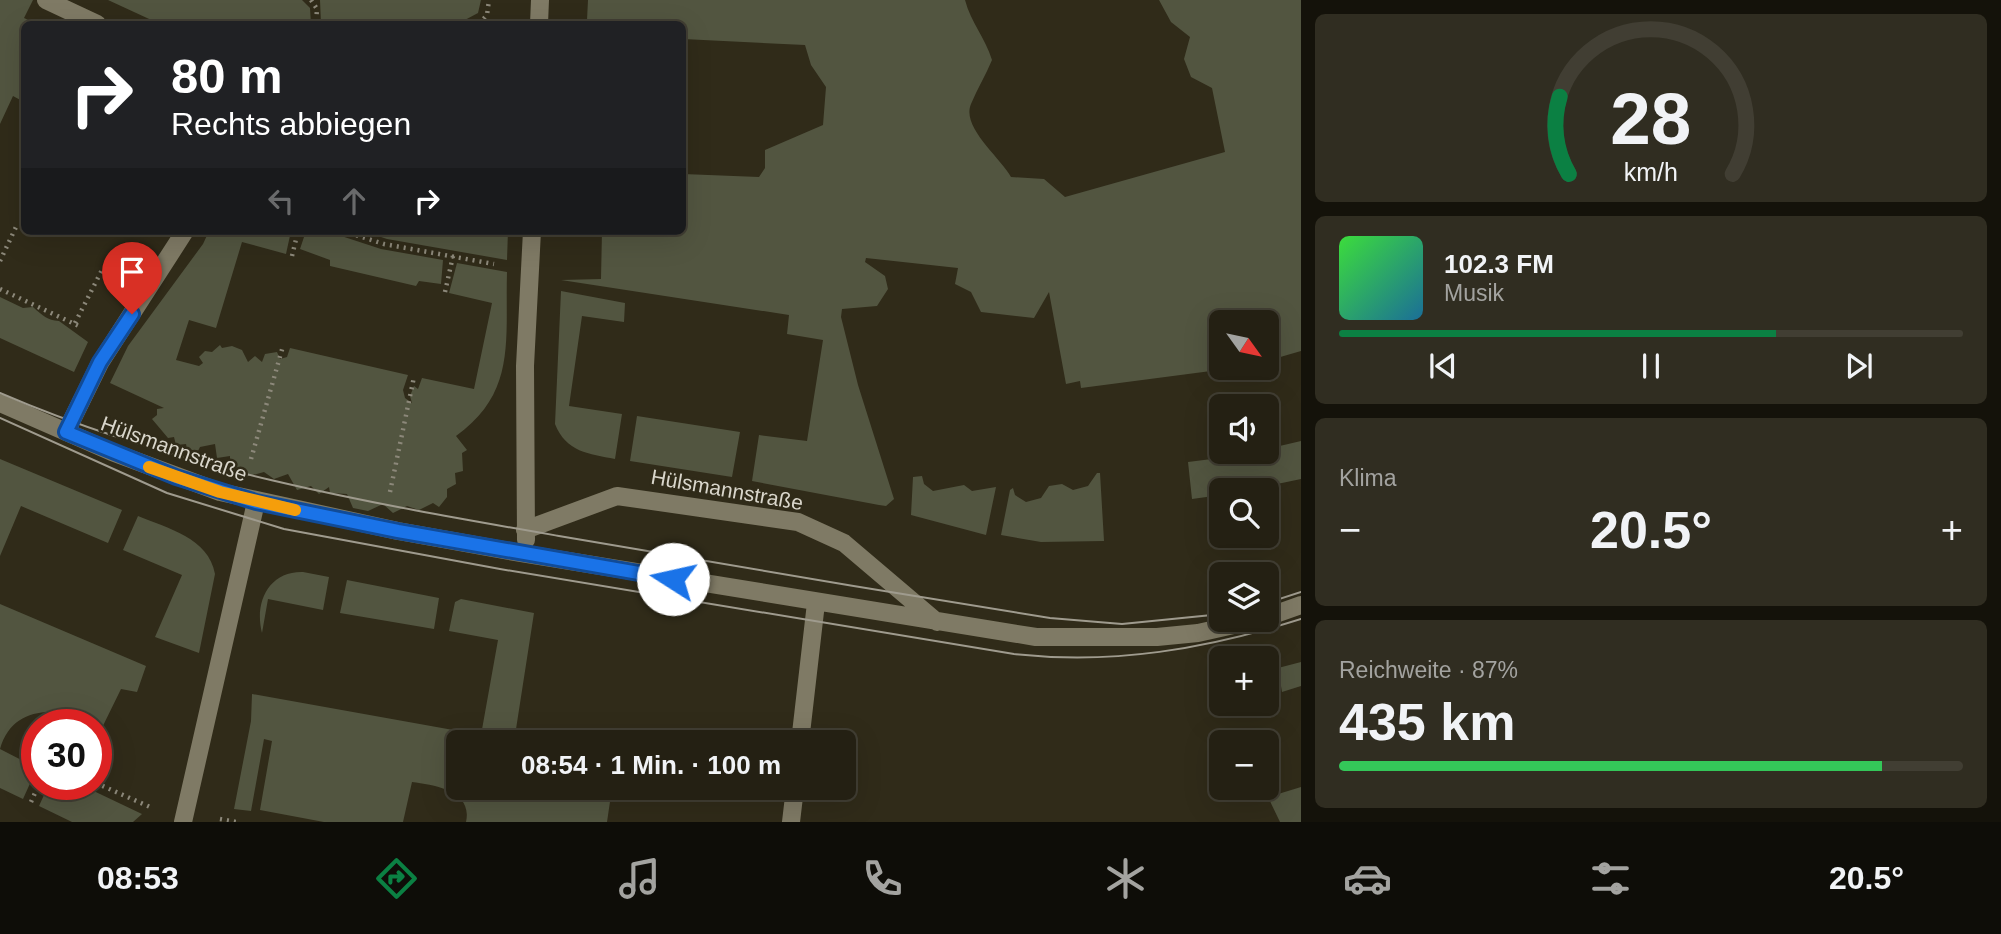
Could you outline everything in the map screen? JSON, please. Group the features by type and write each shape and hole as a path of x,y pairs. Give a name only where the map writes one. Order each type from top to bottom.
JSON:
{"street":[{"path":"46,0 91,21"},
{"path":"539,21 540,0"},
{"path":"66,432 112,345 182,235"},
{"path":"526,554 525,366 532,235"},
{"name":"Hülsmannstraße","path":"0,403 165,473 248,500 383,528 816,603 1036,637 1115,640 1209,631"},
{"name":"Hülsmannstraße","path":"525,530 604,499 628,496 798,522 844,543 937,622"},
{"name":"Hülsmannstraße","path":"184,818 248,500"},
{"path":"801,730 816,603"},
{"path":"1279,613 1301,605"},
{"path":"791,822 794,800"}],"path":[{"path":"311,0 317,9 316,21"},
{"path":"482,21 487,15 489,0"},
{"path":"0,261 16,228"},
{"path":"292,256 297,235"},
{"path":"356,235 384,244 496,265"},
{"path":"444,292 453,256"},
{"path":"75,323 103,270"},
{"path":"0,289 75,323 112,345"},
{"path":"248,500 283,346"},
{"path":"383,528 414,377"},
{"path":"112,790 147,806 184,818"}],"green space":[{"path":"0,0 33,0 24,18 30,21 21,21 21,100 13,96 0,124"},
{"path":"108,0 302,0 310,8 311,21 154,21"},
{"path":"320,0 481,0 478,13 463,21 321,21"},
{"path":"588,0 965,0 992,60 969,113 976,132 1011,177 1044,179 1065,197 1225,152 1212,88 1191,77 1184,59 1190,37 1171,22 1159,0 1301,0 1301,351 1279,357 1279,310 1209,310 1209,371 1081,388 1080,381 1066,384 1049,292 1034,318 981,312 971,292 955,284 958,268 866,258 865,262 885,276 888,289 877,306 842,309 841,317 858,385 894,499 886,506 752,481 759,435 807,441 823,340 787,334 789,315 561,280 601,279 602,235 686,235 686,174 759,177 765,168 765,150 823,125 826,87 811,65 805,45 686,39 686,21 568,21 587,20"},
{"path":"207,235 290,235 286,254 242,242 216,328 189,320 176,360 199,366 203,363 199,357 205,351 212,352 220,345 222,348 232,346 242,350 248,362 255,356 262,362 265,354 277,352 280,359 287,357 290,348 408,375 403,390 405,398 412,403 410,396 414,386 418,389 422,378 474,389 492,303 449,293 457,263 507,272 504,363 489,401 476,419 456,436 467,450 462,453 463,471 455,473 456,484 447,489 447,497 439,507 433,503 419,510 407,506 393,513 383,504 368,511 353,508 347,494 330,493 329,487 319,494 311,486 297,490 288,474 274,479 264,472 245,477 242,469 235,472 230,466 230,456 217,458 215,444 200,447 198,451 187,449 186,444 176,445 174,437 168,438 152,419 157,415 157,409 164,408 110,383 128,346"},
{"path":"305,235 338,235 381,249 443,260 441,284 419,281 416,286 330,266 330,260 300,249"},
{"path":"375,235 508,235 507,260"},
{"path":"561,291 625,303 624,322 582,316 569,406 622,414 615,459 587,453 572,446 565,441 555,424"},
{"path":"0,297 23,308 33,307 45,317 59,321 88,342 74,372 0,338"},
{"path":"637,416 740,432 732,477 630,461"},
{"path":"1301,441 1301,479 1279,484 1279,478 1209,478 1209,497 1192,499 1188,462 1209,459 1209,464 1279,464 1279,446"},
{"path":"0,459 122,510 108,543 21,506 0,556"},
{"path":"1097,473 1100,473 1104,541 1041,542 1001,535 1010,490 1013,488 1015,495 1026,502 1041,498 1049,486 1062,484 1073,490 1088,486"},
{"path":"922,476 924,484 933,491 964,485 972,491 996,487 986,535 911,515 913,477"},
{"path":"138,516 185,536 205,551 211,562 215,574 199,653 155,637 182,575 123,550"},
{"path":"303,572 329,577 323,610 268,599 262,633 260,610 267,590 281,577"},
{"path":"347,580 439,598 434,629 340,613"},
{"path":"461,599 534,613 516,730 482,730 498,640 449,631 455,602"},
{"path":"0,604 146,666 137,692 121,689 111,709 21,709 21,720 5,736 0,749"},
{"path":"1301,662 1301,686 1282,692 1279,668"},
{"path":"252,694 453,730 446,730 446,790 412,782 403,822 324,822 260,810 272,741 264,739 251,811 234,809 251,721"},
{"path":"0,749 21,760 21,798 0,788"},
{"path":"1301,787 1301,822 1280,822 1269,800 1279,800 1279,794"},
{"path":"42,800 112,800 142,814 133,822 72,822 39,806"},
{"path":"461,800 610,800 607,822 466,822 464,803"}],"tram line":[{"path":"0,393 67,420 205,463 417,511 1050,618 1122,624 1209,615"},
{"path":"0,418 167,493 284,529 500,569 1014,654 1088,657 1159,652 1230,639 1301,619"},
{"path":"1279,599 1301,592"}],"slow traffic":[{"path":"149,467 220,492 295,510"}],"route":[{"path":"132,314 100,362 66,432 176,477 256,502 398,531 673,579"}]}
